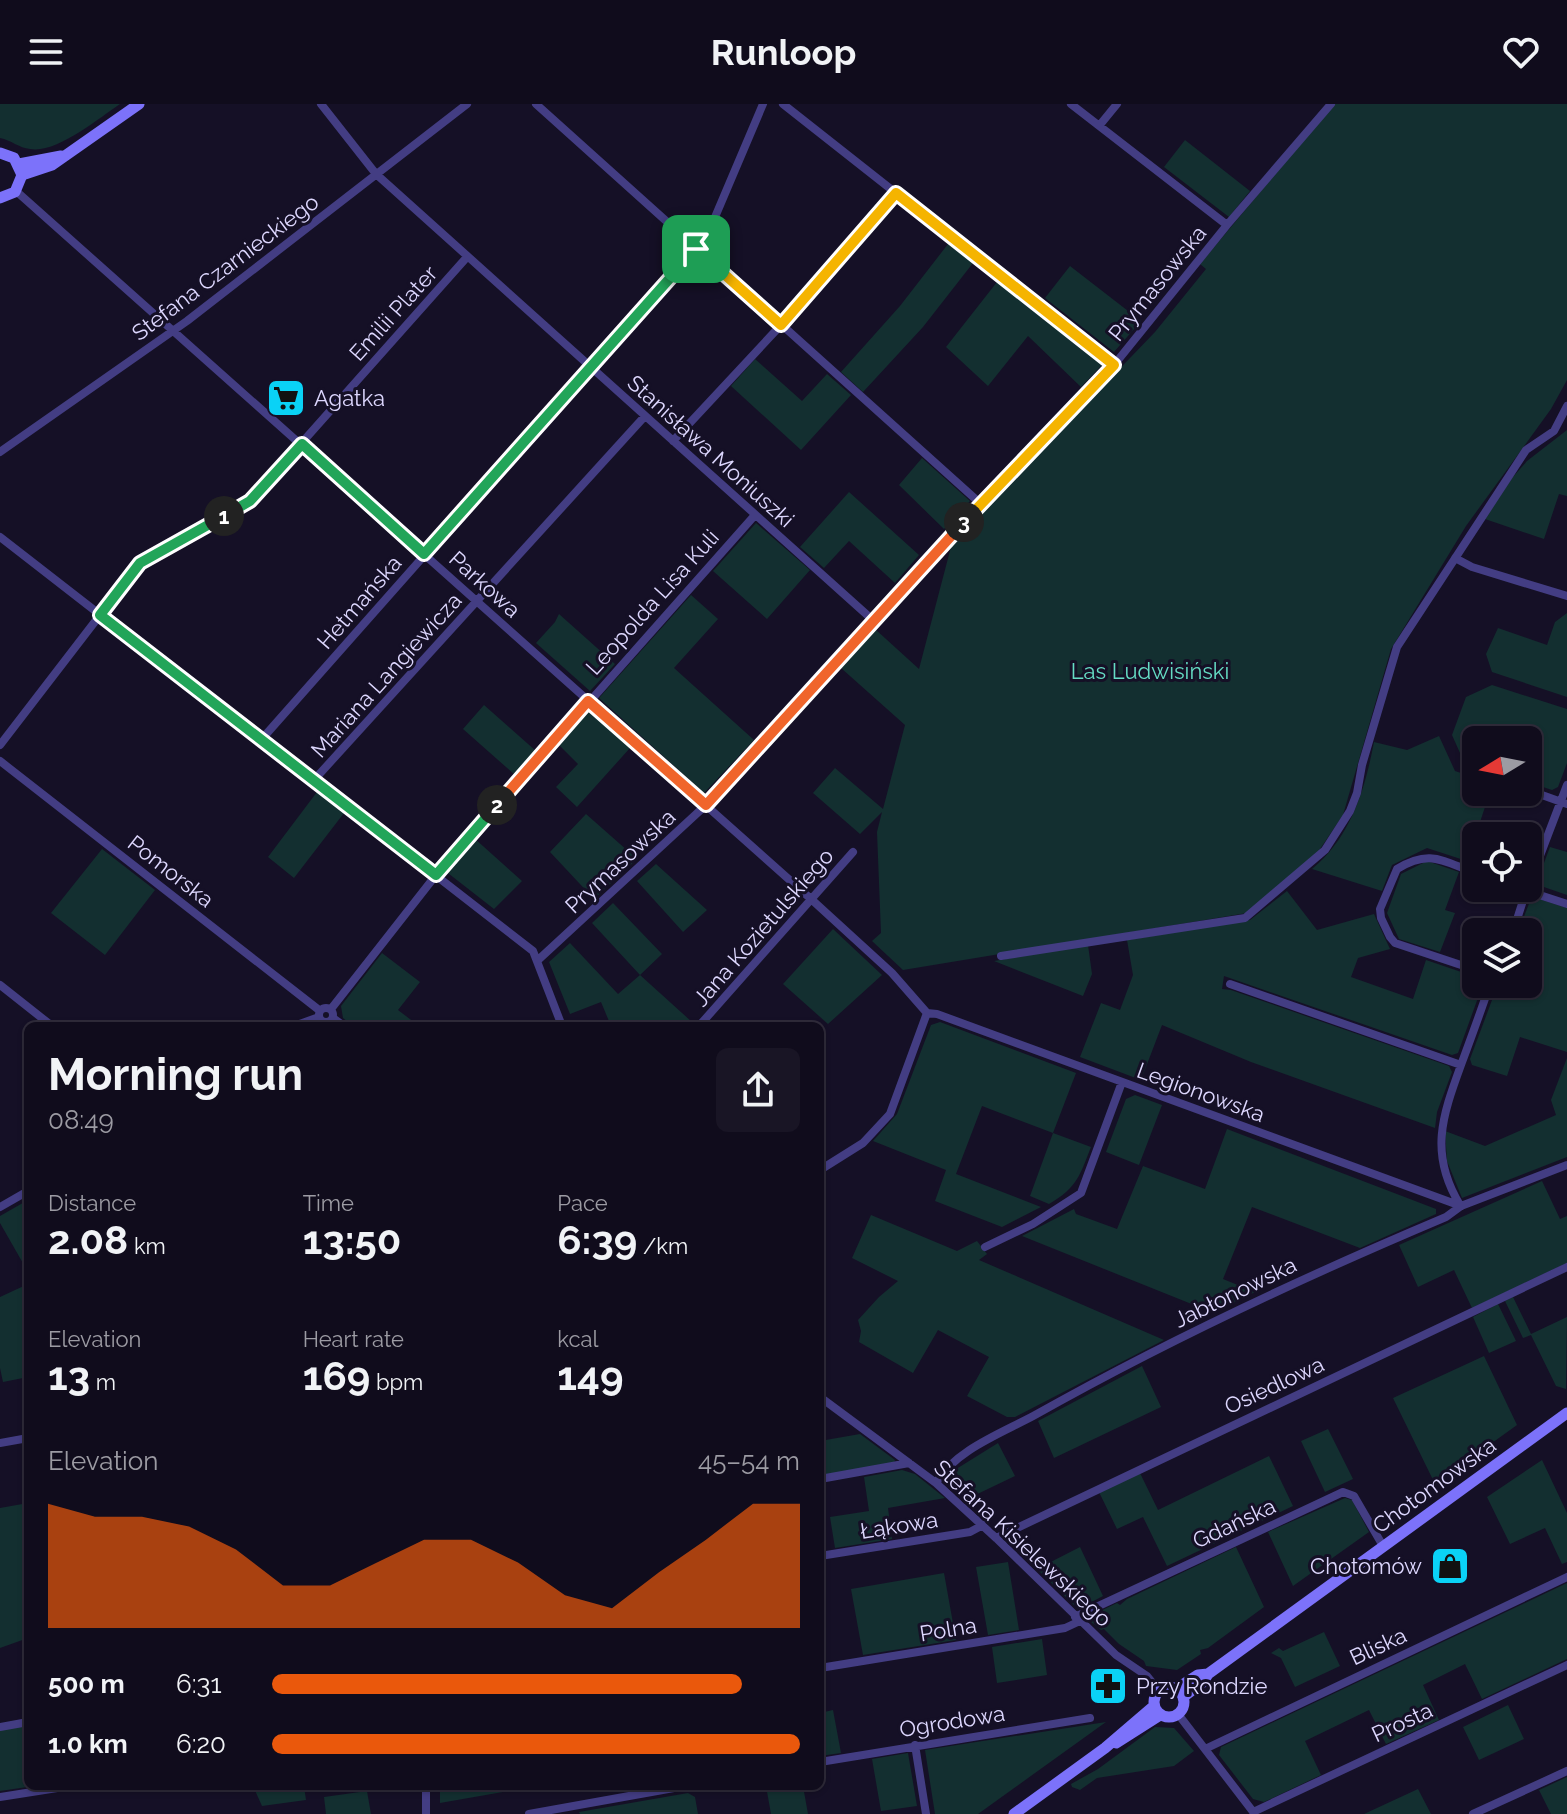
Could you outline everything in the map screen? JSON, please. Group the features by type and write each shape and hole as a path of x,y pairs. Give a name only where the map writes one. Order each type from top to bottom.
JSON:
{"street":[{"path":"21,169 66,155 139,104"},
{"name":"Stanisława Moniuszki","path":"321,104 376,174 875,622"},
{"name":"Stefana Czarnieckiego","path":"0,452 174,330 467,104"},
{"path":"536,104 981,504"},
{"name":"Hetmańska","path":"261,740 707,236 763,104"},
{"path":"783,104 1114,365"},
{"path":"1071,104 1227,225"},
{"path":"1099,126 1117,104"},
{"name":"Prymasowska","path":"537,961 706,805 981,504 1114,365 1227,225 1331,104"},
{"path":"0,153 8,154 21,169"},
{"path":"0,198 16,191 21,169"},
{"name":"Parkowa","path":"16,191 811,899 892,973 927,1013"},
{"path":"673,441 781,325 896,193"},
{"name":"Emilii Plater","path":"0,745 140,563 250,501 467,257"},
{"path":"1001,956 1245,918 1325,850 1350,811 1397,647 1526,450 1554,431 1566,408"},
{"name":"Mariana Langiewicza","path":"314,780 645,416"},
{"name":"Leopolda Lisa Kuli","path":"325,1017 436,875 755,515"},
{"path":"0,537 533,951 560,1022"},
{"path":"1455,558 1472,567 1567,596"},
{"name":"Pomorska","path":"0,761 325,1017"},
{"path":"1542,851 1564,803 1567,785"},
{"path":"1542,795 1564,803"},
{"name":"Jana Kozietulskiego","path":"703,1022 853,852"},
{"path":"1462,868 1432,857 1421,857 1397,869 1380,909 1383,925 1395,943 1462,965"},
{"path":"1542,894 1567,904"},
{"path":"1230,984 1461,1065"},
{"path":"0,985 47,1022"},
{"path":"1461,1206 1447,1180 1441,1149 1445,1107 1485,998"},
{"path":"824,1167 863,1143 890,1114 927,1013"},
{"name":"Legionowska","path":"927,1013 937,1014 1461,1206"},
{"path":"985,1247 1033,1224 1081,1193 1122,1082"},
{"name":"Jabłonowska","path":"936,1483 951,1464 1061,1400 1223,1317 1327,1267 1446,1217 1461,1206 1567,1165"},
{"path":"0,1207 24,1193"},
{"name":"Osiedlowa","path":"996,1538 1567,1267"},
{"name":"Stefana Kisielewskiego","path":"824,1400 936,1483 1077,1619 1116,1655 1147,1676 1159,1691"},
{"name":"Chotomowska","path":"1180,1693 1198,1675 1208,1674 1383,1546 1565,1419"},
{"path":"0,1443 24,1439"},
{"path":"824,1478 909,1463"},
{"name":"Gdańska","path":"1077,1619 1343,1492 1354,1496 1383,1546"},
{"name":"Łąkowa","path":"824,1555 970,1532 983,1525"},
{"name":"Bliska","path":"1205,1749 1567,1577"},
{"name":"Polna","path":"824,1667 1065,1628 1077,1619"},
{"name":"Prosta","path":"1254,1813 1567,1665"},
{"path":"1166,1687 1180,1693 1183,1706 1178,1714 1167,1717 1157,1710 1154,1698 1159,1691 1166,1687"},
{"path":"1014,1814 1157,1710"},
{"path":"1178,1714 1254,1813"},
{"name":"Ogrodowa","path":"824,1761 1090,1718"},
{"path":"0,1727 24,1723"},
{"path":"915,1745 926,1814"},
{"path":"1473,1814 1567,1771"},
{"path":"0,1797 45,1790"},
{"path":"426,1790 426,1814"},
{"path":"529,1814 663,1790"}],"green space":[{"path":"0,104 120,104 77,134 40,149 26,148 0,138"},
{"name":"Las Ludwisiński","path":"1334,104 1567,104 1567,380 1551,409 1466,526 1391,649 1343,815 1318,852 1247,913 903,970 872,941 881,933 877,832 882,812 860,834 813,793 835,768 883,809 905,725 841,668 875,629 919,669 952,543 1155,332 1206,269 1200,264"},
{"path":"1185,140 1250,191 1229,217 1164,167"},
{"path":"948,244 973,263 923,327 863,392 841,372 900,306"},
{"path":"1070,266 1141,321 1114,352 1045,298"},
{"path":"997,282 1103,364 1081,387 1028,336 988,386 946,347"},
{"path":"755,359 802,401 827,374 851,395 801,450 731,386"},
{"path":"1567,430 1567,496 1559,494 1544,539 1485,519 1527,461"},
{"path":"922,458 970,501 944,529 899,485"},
{"path":"849,492 919,555 895,583 849,541 824,568 800,547"},
{"path":"756,523 810,570 767,619 713,571"},
{"path":"691,595 718,619 674,668 754,740 704,793 599,698"},
{"path":"1567,613 1567,697 1492,672 1486,654 1498,628 1547,645 1555,622"},
{"path":"559,614 615,664 590,691 536,643"},
{"path":"1492,685 1567,709 1567,763 1558,787 1552,790 1542,787 1542,726 1462,726 1462,758 1452,735 1466,697"},
{"path":"484,705 536,751 515,775 463,729"},
{"path":"588,710 630,748 577,807 556,787 578,764 558,744"},
{"path":"1439,736 1455,771 1462,773 1462,806 1485,806 1480,822 1462,822 1462,859 1427,848 1392,865 1382,891 1312,869 1337,842 1354,811 1374,742 1407,750"},
{"path":"317,792 344,813 294,878 268,857"},
{"path":"586,814 637,859 594,899 550,852"},
{"path":"474,838 522,881 494,909 444,870"},
{"path":"1550,847 1567,852 1567,895 1542,886 1542,868"},
{"path":"102,849 155,890 105,955 51,913"},
{"path":"1427,861 1459,872 1445,910 1455,913 1440,952 1399,939 1387,913 1401,874"},
{"path":"656,864 707,910 683,932 637,881"},
{"path":"1287,891 1317,930 1374,914 1390,949 1358,958 1351,977 1413,999 1426,960 1462,972 1462,998 1478,998 1458,1053 1452,1055 1224,976 1222,989 1449,1066 1452,1072 1437,1112 1435,1128 1251,1062 1162,1025 1141,1080 1080,1057 1101,1003 1120,1010 1133,975 1127,940 1250,920"},
{"path":"1542,900 1567,908 1567,1052 1520,1037 1507,1076 1472,1065 1470,1059 1493,998 1542,998 1542,918 1523,918 1530,902"},
{"path":"613,903 662,954 640,975 592,923"},
{"path":"833,929 882,975 828,1024 783,984"},
{"path":"570,943 618,994 640,975 692,1022 609,1022 601,1002 570,1014 549,962"},
{"path":"1088,945 1092,974 1083,996 994,961"},
{"path":"382,953 420,982 398,1010 414,1022 348,1022 343,1018 341,1006"},
{"path":"940,1022 1076,1073 1053,1133 982,1106 956,1174 1041,1207 1002,1227 935,1201 946,1170 873,1141 897,1114 931,1025"},
{"path":"1567,1058 1567,1157 1462,1198 1447,1161 1445,1131 1485,1146 1556,1115 1551,1100"},
{"path":"1135,1095 1162,1105 1139,1165 1106,1152 1126,1099"},
{"path":"1227,1129 1436,1209 1436,1214 1360,1248 1252,1207 1223,1279 1255,1292 1214,1313 1022,1236 1074,1209 1076,1214 1117,1229 1143,1166 1205,1189"},
{"path":"1053,1133 1091,1147 1076,1180 1049,1204 1030,1196"},
{"path":"1542,1181 1560,1219 1567,1216 1567,1263 1472,1308 1454,1270 1418,1287 1399,1245"},
{"path":"24,1202 24,1265 0,1223 0,1216"},
{"path":"871,1215 957,1251 977,1241 987,1254 979,1260 1164,1340 1015,1417 1007,1417 967,1396 989,1357 938,1330 913,1373 859,1342 861,1331 858,1320 898,1281 852,1258"},
{"path":"24,1286 24,1378 3,1382 0,1368 0,1297"},
{"path":"1513,1297 1531,1334 1567,1317 1566,1389 1556,1386 1531,1335 1523,1338 1505,1301"},
{"path":"1498,1304 1516,1341 1489,1353 1473,1317"},
{"path":"1484,1356 1517,1425 1435,1484 1393,1398"},
{"path":"1142,1366 1161,1407 1054,1458 1038,1421"},
{"path":"1328,1429 1353,1479 1325,1492 1301,1441"},
{"path":"860,1434 895,1460 894,1463 824,1475 824,1440"},
{"path":"998,1443 1015,1476 967,1499 951,1485 950,1476 953,1471"},
{"path":"1269,1456 1293,1506 1167,1566 1143,1517 1117,1529 1099,1492 1140,1473 1158,1510"},
{"path":"1542,1460 1567,1513 1567,1562 1562,1564 1545,1528 1510,1544 1487,1497"},
{"path":"902,1470 915,1474 945,1498 888,1508 892,1539 835,1548 830,1517 869,1511 864,1477"},
{"path":"1345,1498 1352,1500 1369,1532 1293,1586 1268,1532"},
{"path":"24,1504 24,1639 0,1648 0,1508"},
{"path":"1080,1547 1103,1596 1082,1607 1074,1605 1037,1569"},
{"path":"1236,1547 1264,1607 1208,1648 1200,1650 1201,1654 1177,1670 1146,1666 1144,1661 1104,1629 1091,1622 1092,1615 1117,1603 1120,1605"},
{"path":"1008,1562 1019,1630 988,1635 976,1567"},
{"path":"944,1573 956,1640 863,1655 851,1589"},
{"path":"1567,1583 1567,1659 1482,1699 1465,1664 1423,1685 1439,1720 1386,1744 1369,1710 1305,1741 1321,1775 1264,1802 1253,1799 1219,1755 1221,1747"},
{"path":"1324,1632 1340,1666 1295,1687 1281,1658 1271,1653 1279,1648 1283,1651"},
{"path":"1042,1639 1047,1675 997,1683 992,1647"},
{"path":"1508,1705 1524,1739 1479,1760 1463,1727"},
{"path":"833,1710 841,1753 824,1755 824,1712"},
{"path":"1106,1722 978,1814 935,1814 925,1750"},
{"path":"24,1726 24,1787 0,1791 0,1730"},
{"path":"1155,1727 1174,1728 1194,1751 1174,1766 1097,1778 1080,1790 1072,1787 1071,1784 1098,1769"},
{"path":"908,1753 917,1806 881,1811 872,1759"},
{"path":"1567,1777 1567,1814 1551,1814 1539,1790"},
{"path":"1418,1789 1431,1814 1364,1814"},
{"path":"255,1790 305,1790 306,1800 262,1806"},
{"path":"440,1790 515,1790 440,1803"},
{"path":"767,1790 804,1790 808,1814 771,1814"},
{"path":"367,1791 371,1814 326,1814 324,1797"},
{"path":"688,1793 695,1797 698,1814 579,1812"}],"place":[{"name":"Agatka","path":"286,398"},
{"name":"Chotomów","path":"1450,1566"},
{"name":"Przy Rondzie","path":"1108,1686"}],"route":[{"path":"896,193 1114,365 949,538 706,805 588,701 436,875 100,615 140,563 250,501 302,444 424,554 696,249 781,325 896,193"}]}
